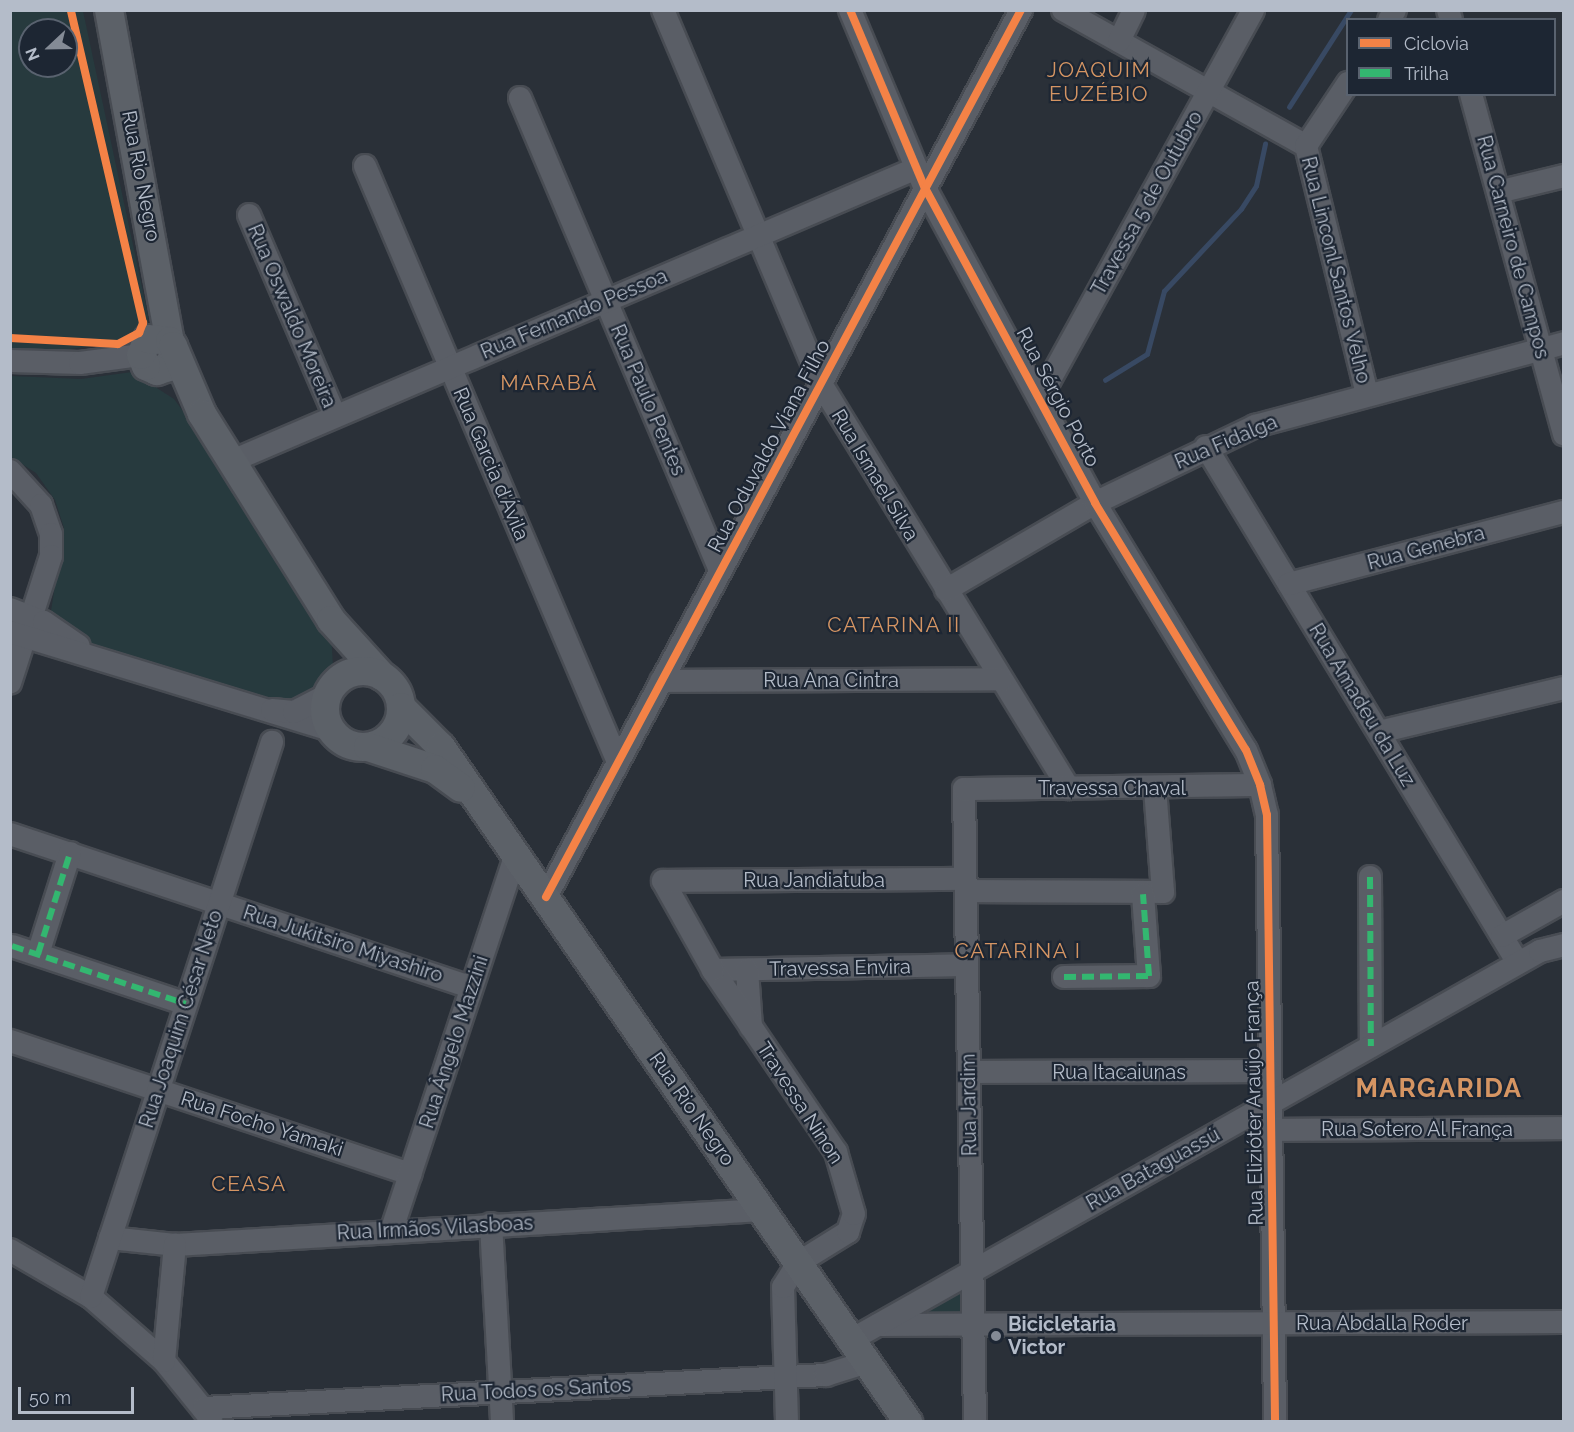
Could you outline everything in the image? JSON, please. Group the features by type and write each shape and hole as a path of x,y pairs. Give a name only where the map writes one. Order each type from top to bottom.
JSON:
{"main road":[{"name":"Rua Rio Negro","path":"94,10 159,351"},
{"name":"Rua Rio Negro","path":"109,10 159,351"},
{"path":"159,351 202,414 331,620 395,689 401,707 391,733 368,747 347,744 331,730 331,689 341,666 331,620"},
{"path":"331,689 357,671 382,676"},
{"name":"Rua Rio Negro","path":"401,707 441,747 474,798 546,897 908,1422"},
{"name":"Rua Rio Negro","path":"368,747 435,769 474,798"}],"street":[{"name":"Rua Ismael Silva","path":"663,10 821,384 1068,788"},
{"name":"Rua Sérgio Porto","path":"850,10 921,178 1041,396 1095,503 1245,750 1260,785"},
{"name":"Rua Oduvaldo Viana Filho","path":"546,897 821,384 921,178 1021,10"},
{"path":"1063,10 1306,146 1346,85"},
{"path":"1119,41 1134,10"},
{"name":"Travessa 5 de Outubro","path":"1041,396 1253,10"},
{"name":"Rua Carneiro de Campos","path":"1472,96 1563,435"},
{"name":"Rua Paulo Pentes","path":"520,98 720,570"},
{"name":"Rua Linconl Santos Velho","path":"1306,146 1367,394"},
{"name":"Rua Garcia d'Ávila","path":"364,165 618,762"},
{"path":"1498,192 1563,176"},
{"name":"Rua Fernando Pessoa","path":"232,461 758,236 921,178"},
{"name":"Rua Oswaldo Moreira","path":"249,215 335,416"},
{"name":"Rua Fidalga","path":"946,590 1095,503 1206,447 1255,426 1563,343"},
{"path":"10,361 80,363 159,351"},
{"name":"Rua Amadeu da Luz","path":"1206,447 1518,963"},
{"path":"10,471 41,505 51,534 51,556 33,616 18,636 10,683"},
{"name":"Rua Genebra","path":"1289,584 1563,512"},
{"path":"10,609 33,616 98,657"},
{"path":"18,636 98,657 249,709 331,730"},
{"name":"Rua Ana Cintra","path":"661,681 1001,679"},
{"path":"1378,732 1563,688"},
{"path":"249,709 294,712 331,689"},
{"name":"Rua Joaquim César Neto","path":"91,1297 272,742"},
{"name":"Travessa Chaval","path":"964,789 1155,789 1260,785"},
{"name":"Rua Elizióter Araújo França","path":"1260,785 1267,815 1275,1422"},
{"name":"Rua Jardim","path":"964,789 975,1422"},
{"path":"1064,977 1149,976 1155,789"},
{"name":"Rua Jukitsiro Miyashiro","path":"10,834 471,987"},
{"path":"38,954 70,853"},
{"name":"Rua Ângelo Mazzini","path":"392,1229 516,855"},
{"path":"1370,877 1371,1046"},
{"name":"Rua Jandiatuba","path":"663,881 966,885 1153,893"},
{"name":"Travessa Ninon","path":"663,881 713,970 836,1152 854,1214 848,1232 798,1263"},
{"path":"1502,936 1563,901"},
{"name":"Rua Bataguassú","path":"859,1351 877,1325 1518,963 1563,945"},
{"path":"12,946 186,1004"},
{"name":"Travessa Envira","path":"713,970 967,965"},
{"name":"Travessa Ninon","path":"747,970 752,1029"},
{"name":"Rua Focho Yamaki","path":"10,1041 410,1174"},
{"name":"Rua Itacaiunas","path":"969,1072 1270,1071"},
{"name":"Rua Sotero Al França","path":"1271,1130 1563,1128"},
{"name":"Rua Irmãos Vilasboas","path":"110,1238 175,1245 392,1229 762,1210"},
{"path":"491,1224 502,1422"},
{"path":"164,1361 175,1245"},
{"path":"10,1250 91,1297 164,1361 208,1415"},
{"path":"787,1422 782,1295 798,1263"},
{"name":"Rua Abdalla Roder","path":"877,1325 1563,1322"},
{"name":"Rua Todos os Santos","path":"208,1415 500,1392 826,1375 859,1351"}],"green space":[{"path":"10,11 83,11 148,315 148,332 137,341 11,356"},
{"path":"132,372 174,399 231,476 331,632 333,666 323,684 290,704 270,703 99,649 60,626 51,611 64,528 55,500 36,473 11,457 11,376 81,379"},
{"path":"966,1279 966,1321 891,1321"}],"waterway":[{"path":"1289,107 1351,10"},
{"path":"1105,380 1147,354 1164,291 1241,209 1256,186 1265,144"}],"marked path":[{"path":"38,954 70,853"},
{"path":"1370,877 1371,1046"},
{"path":"1064,977 1149,976 1143,894"},
{"path":"12,946 186,1004"}],"cycle path":[{"path":"10,338 118,344 139,333 143,323 71,10"},
{"path":"850,10 925,188 1095,503 1246,750 1260,785 1267,815 1275,1422"},
{"path":"546,897 1021,10"}],"place":[{"name":"Bicicletaria Victor","path":"996,1336"}],"district":[{"name":"JOAQUIM EUZÉBIO","path":"1099,82"},
{"name":"MARABÁ","path":"549,383"},
{"name":"CATARINA II","path":"894,625"},
{"name":"CATARINA I","path":"1018,951"},
{"name":"MARGARIDA","path":"1439,1089"},
{"name":"CEASA","path":"249,1184"}]}
